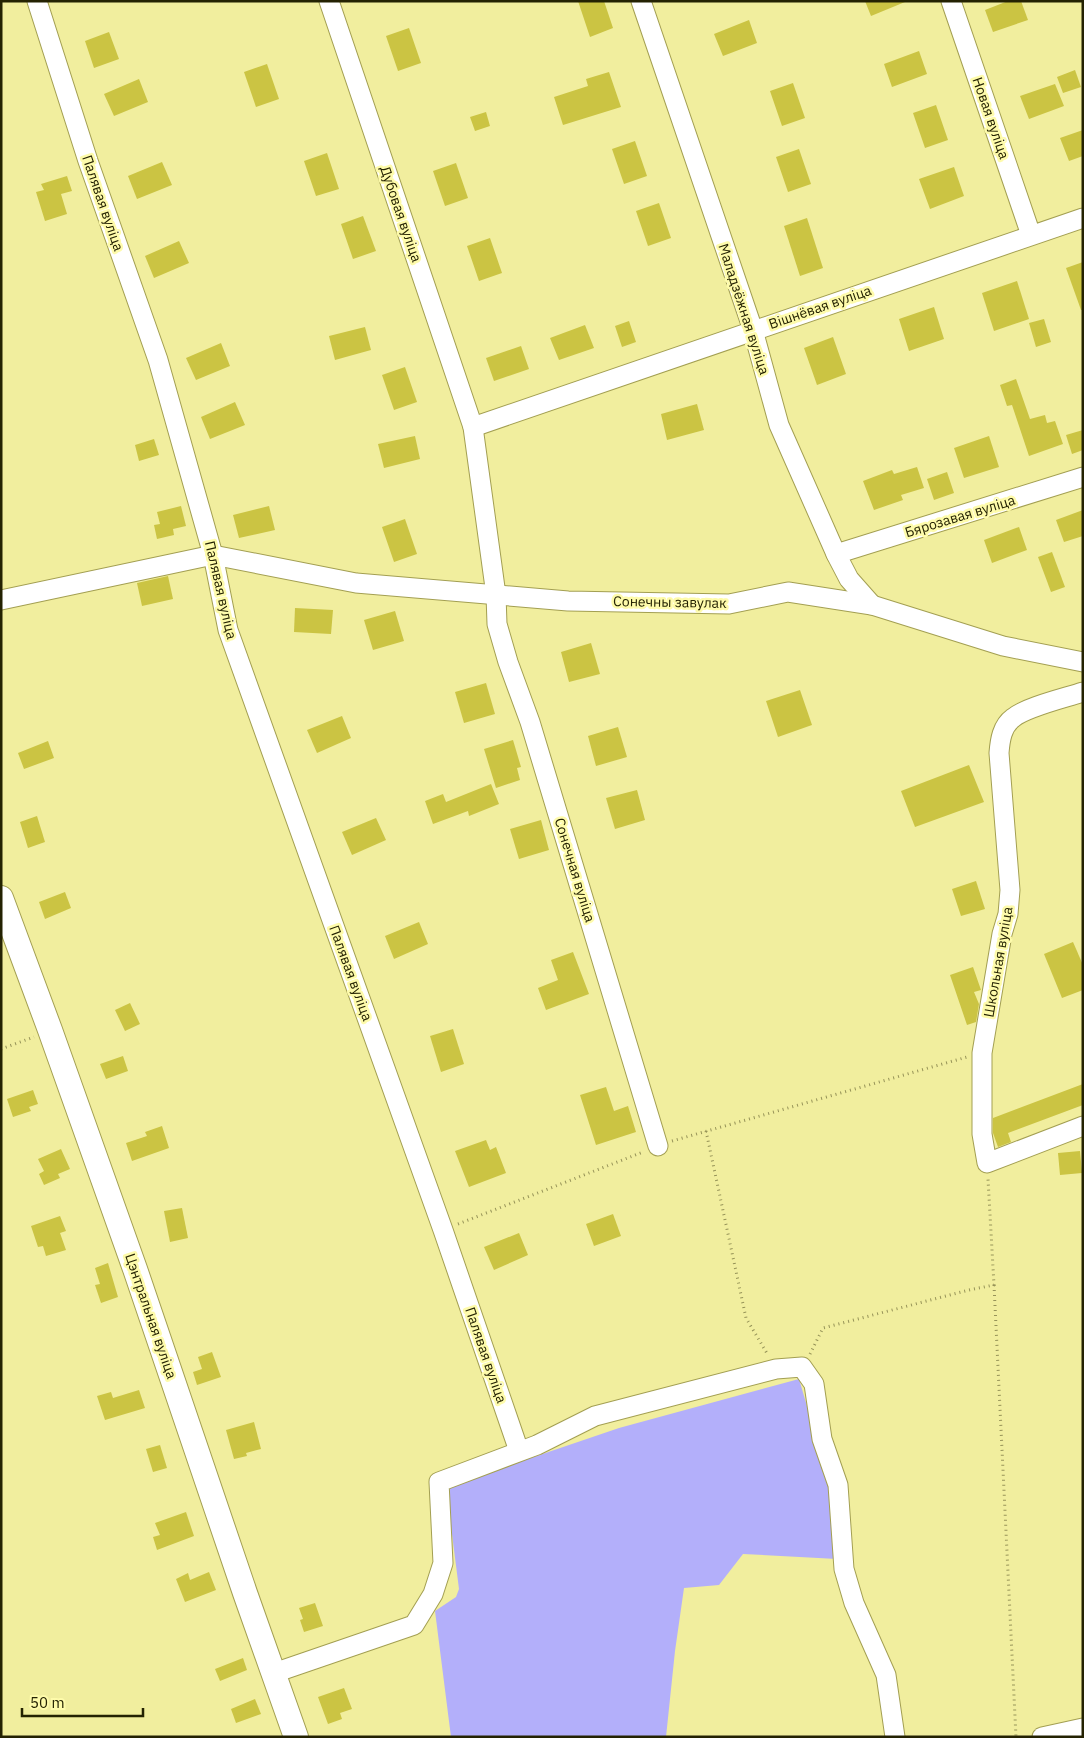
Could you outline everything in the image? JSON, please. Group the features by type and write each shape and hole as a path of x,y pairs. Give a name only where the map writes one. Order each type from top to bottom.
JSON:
{"street":[{"name":"Палявая вуліца","path":"38,1 88,161 158,360 213,555 228,630 443,1230 519,1451"},
{"name":"Дубовая вуліца","path":"329,1 473,427"},
{"name":"Маладзёжная вуліца","path":"641,1 753,330 779,425 836,554 849,579 872,604"},
{"name":"Новая вуліца","path":"951,1 1031,235"},
{"name":"Вішнёвая вуліца","path":"473,427 1083,218"},
{"path":"473,427 496,595"},
{"name":"Бярозавая вуліца","path":"836,554 1083,477"},
{"name":"Сонечны завулак","path":"213,555 356,583 568,601 730,604 788,592 872,604 1003,646 1083,662"},
{"path":"1,600 213,555"},
{"name":"Сонечная вуліца","path":"496,595 497,624 508,662 530,722 658,1146"},
{"name":"Школьная вуліца","path":"987,1163 982,1134 982,1053 1002,934 1008,914 1010,890 999,753 1000,739 1012,718 1023,712 1083,692"},
{"name":"Цэнтральная вуліца","path":"1,898 135,1269 296,1737"},
{"path":"987,1163 1083,1126"},
{"path":"274,1673 414,1625 433,1594 443,1563 439,1482 537,1445 595,1416 776,1369 802,1367 814,1384 822,1439 838,1485 844,1570 854,1603 886,1675 895,1737"},
{"path":"1042,1737 1083,1728"}],"path":[{"path":"1,1049 50,1030"},
{"path":"443,1230 658,1146 982,1053"},
{"path":"706,1131 746,1318 776,1369"},
{"path":"987,1163 1016,1737"},
{"path":"802,1367 823,1328 994,1285"}],"shaded area":[{"path":"799,1379 834,1498 837,1559 743,1554 719,1585 684,1588 666,1737 451,1737 435,1611 456,1597 459,1589 446,1487 619,1428"}],"building":[{"path":"578,1 604,1 613,28 590,37"},
{"path":"865,1 905,1 905,2 871,16"},
{"path":"1008,1 1021,1 1028,20 993,32 985,10"},
{"path":"749,20 757,43 723,56 714,34"},
{"path":"409,28 421,63 398,71 386,36"},
{"path":"109,32 119,59 94,68 85,41"},
{"path":"919,51 927,74 892,87 884,64"},
{"path":"267,64 279,99 256,107 244,72"},
{"path":"1075,70 1081,87 1063,93 1057,77"},
{"path":"609,72 621,107 563,125 554,97 588,86 586,79"},
{"path":"139,79 148,102 114,116 104,94"},
{"path":"793,83 805,118 782,126 770,91"},
{"path":"1055,84 1064,106 1029,119 1020,96"},
{"path":"936,105 948,140 925,148 913,113"},
{"path":"486,112 490,126 475,131 470,117"},
{"path":"1083,130 1083,156 1069,161 1060,138"},
{"path":"635,141 647,176 624,184 612,149"},
{"path":"799,149 811,184 788,192 776,157"},
{"path":"327,153 339,189 316,196 304,161"},
{"path":"162,162 172,185 137,199 128,176"},
{"path":"456,163 468,198 445,206 433,171"},
{"path":"954,167 964,196 930,209 919,179"},
{"path":"67,176 72,191 61,194 67,214 45,221 36,192 44,190 41,184"},
{"path":"659,203 671,238 648,246 636,211"},
{"path":"363,216 376,251 353,259 341,224"},
{"path":"807,218 823,268 800,276 784,226"},
{"path":"490,238 502,273 479,281 467,246"},
{"path":"179,241 189,263 154,278 145,256"},
{"path":"1083,262 1083,310 1081,310 1066,268"},
{"path":"1017,281 1029,319 994,331 982,293"},
{"path":"934,307 944,339 909,351 899,319"},
{"path":"1044,319 1051,342 1036,347 1029,323"},
{"path":"629,321 636,342 622,347 615,326"},
{"path":"585,325 594,348 559,360 550,338"},
{"path":"365,327 371,350 335,360 329,336"},
{"path":"833,337 846,374 817,385 804,348"},
{"path":"221,343 230,366 196,380 186,358"},
{"path":"521,346 529,369 494,381 486,358"},
{"path":"405,367 417,402 394,410 382,375"},
{"path":"1016,379 1030,419 1045,415 1047,423 1055,421 1063,444 1029,456 1012,405 1007,406 1000,385"},
{"path":"235,402 245,425 210,439 201,417"},
{"path":"697,404 704,430 667,440 661,414"},
{"path":"1083,430 1083,450 1072,454 1066,435"},
{"path":"415,436 420,459 384,468 378,444"},
{"path":"989,436 999,467 964,478 954,448"},
{"path":"154,439 159,455 139,461 135,445"},
{"path":"917,467 924,488 901,495 903,500 874,510 863,481 892,470 894,474"},
{"path":"947,472 954,493 934,500 927,479"},
{"path":"181,506 186,526 173,529 174,535 157,539 154,525 160,524 157,512"},
{"path":"269,506 275,530 239,538 233,515"},
{"path":"1083,510 1083,536 1064,542 1056,520"},
{"path":"405,519 417,554 394,562 382,527"},
{"path":"1019,527 1027,550 992,563 984,540"},
{"path":"1052,552 1065,587 1051,592 1038,557"},
{"path":"168,576 173,599 142,606 137,583"},
{"path":"295,608 333,610 331,634 294,632"},
{"path":"395,611 404,641 373,650 364,620"},
{"path":"591,643 600,674 569,682 561,652"},
{"path":"486,683 495,714 464,723 455,692"},
{"path":"800,690 812,725 778,737 766,701"},
{"path":"342,716 351,738 317,753 307,730"},
{"path":"618,727 627,757 596,766 588,736"},
{"path":"513,740 521,767 517,768 520,780 496,788 484,749"},
{"path":"48,741 54,758 24,769 18,753"},
{"path":"969,765 984,802 915,827 901,791"},
{"path":"491,784 499,804 469,816 468,811 433,824 425,801 443,794 446,802"},
{"path":"637,790 645,820 615,829 606,798"},
{"path":"37,816 45,842 28,848 20,822"},
{"path":"376,818 386,840 352,855 342,832"},
{"path":"541,820 549,850 519,859 510,829"},
{"path":"976,881 985,909 961,916 952,889"},
{"path":"65,892 71,908 45,919 39,902"},
{"path":"419,922 428,944 394,959 385,936"},
{"path":"1073,942 1083,965 1083,990 1062,998 1044,954"},
{"path":"573,952 589,994 546,1010 538,988 558,980 551,960"},
{"path":"973,967 981,990 974,992 979,1004 976,1022 967,1025 950,975"},
{"path":"130,1003 140,1024 125,1031 115,1010"},
{"path":"453,1029 464,1064 441,1072 430,1036"},
{"path":"123,1056 128,1071 106,1079 100,1064"},
{"path":"1083,1084 1083,1105 1008,1133 1011,1142 998,1147 993,1133 993,1118"},
{"path":"606,1087 614,1111 628,1106 636,1132 596,1145 580,1095"},
{"path":"33,1090 38,1104 29,1107 31,1111 13,1117 7,1099"},
{"path":"162,1126 169,1148 132,1161 126,1143 147,1136 145,1132"},
{"path":"486,1140 490,1150 496,1147 506,1173 469,1187 455,1151"},
{"path":"61,1149 70,1169 58,1174 60,1178 44,1185 39,1174 44,1171 38,1159"},
{"path":"1080,1151 1082,1173 1060,1175 1058,1153"},
{"path":"182,1208 188,1238 170,1242 164,1211"},
{"path":"613,1214 621,1236 594,1246 586,1224"},
{"path":"60,1216 66,1231 60,1233 66,1250 46,1256 43,1246 38,1247 31,1226"},
{"path":"519,1233 528,1255 494,1270 484,1247"},
{"path":"108,1263 118,1297 101,1303 95,1285 100,1284 95,1268"},
{"path":"212,1352 221,1377 197,1385 193,1372 202,1369 198,1357"},
{"path":"139,1390 145,1408 105,1420 97,1396 111,1392 113,1398"},
{"path":"254,1422 261,1449 246,1453 247,1456 234,1459 226,1430"},
{"path":"160,1445 167,1468 153,1472 146,1449"},
{"path":"186,1512 194,1536 157,1550 153,1537 160,1535 155,1523"},
{"path":"209,1572 216,1590 185,1602 176,1579 188,1573 190,1580"},
{"path":"315,1603 323,1626 304,1632 300,1620 303,1619 299,1608"},
{"path":"243,1658 247,1670 220,1681 215,1669"},
{"path":"344,1688 352,1709 340,1713 342,1719 328,1724 318,1697"},
{"path":"255,1699 261,1714 236,1723 231,1709"}]}
